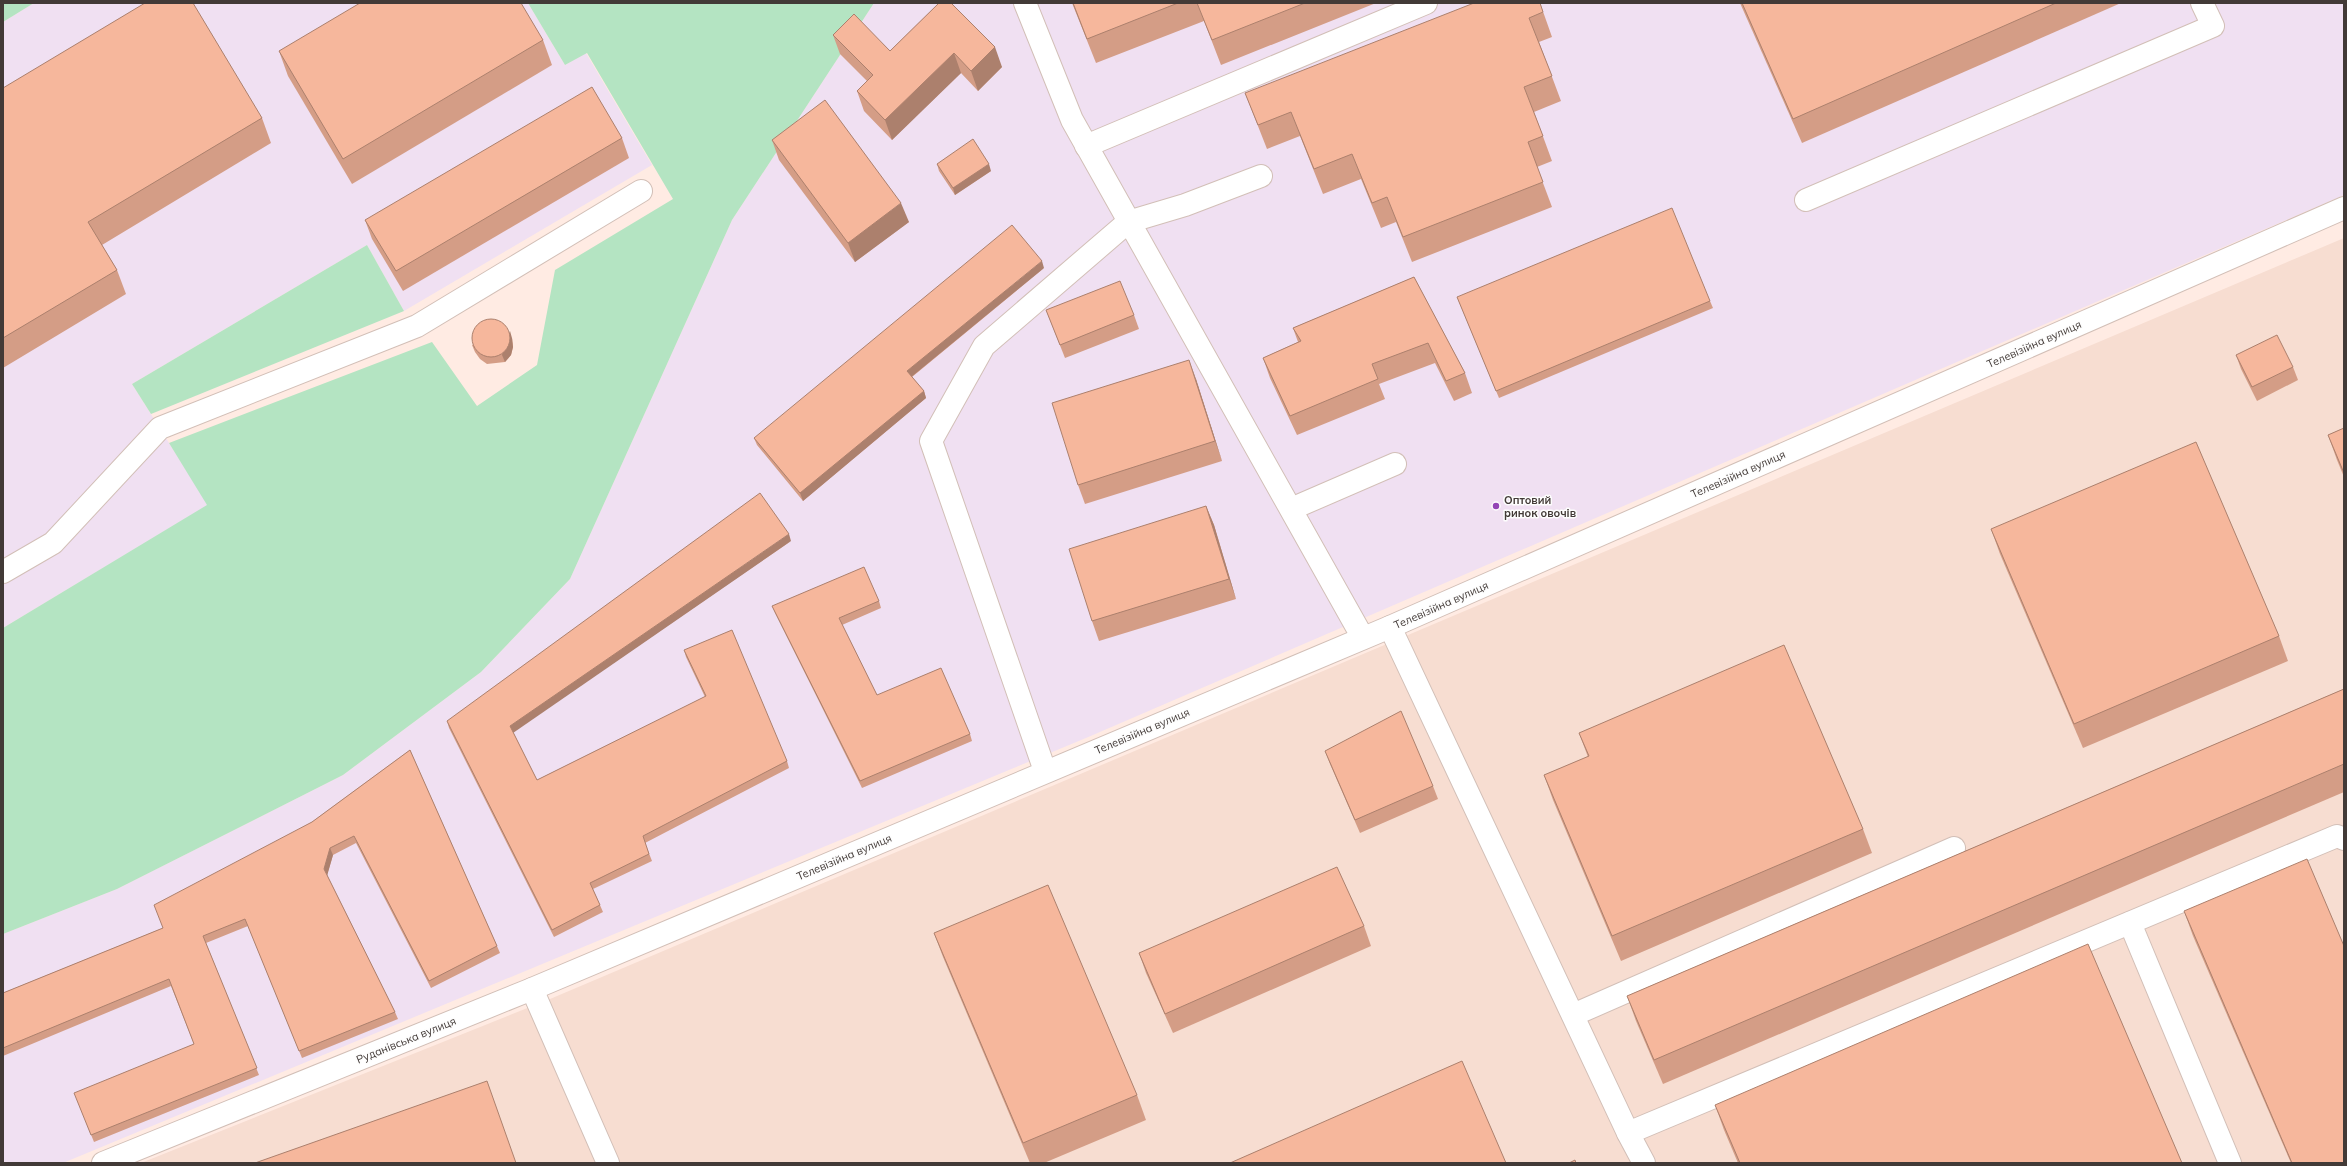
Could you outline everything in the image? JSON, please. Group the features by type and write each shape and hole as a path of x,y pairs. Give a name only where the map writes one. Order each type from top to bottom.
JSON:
{"street":[{"path":"1025,3 1072,120 1363,638"},
{"path":"1086,146 1426,3"},
{"path":"1806,200 2213,26 2202,3"},
{"path":"1045,771 931,441 984,346 1128,222 1185,205 1261,176"},
{"path":"3,572 53,543 160,428 417,326 641,191"},
{"name":"Телевізійна вулиця","path":"532,989 1045,771 1390,627 2344,208"},
{"path":"1291,509 1395,464"},
{"path":"1390,627 1628,1133 1644,1163"},
{"path":"1628,1133 2337,836 2344,839"},
{"path":"1573,1015 1954,848"},
{"path":"2130,923 2230,1163"},
{"path":"532,989 608,1163"},
{"name":"Руданівська вулиця","path":"103,1163 532,989"}],"shaded area":[{"path":"34,3 528,3 565,65 586,53 652,165 404,311 367,245 132,384 208,505 3,628 3,22"},
{"path":"874,3 2344,3 2344,195 1086,738 63,1163 3,1163 3,934 117,889 343,775 481,672 570,579 732,220"},
{"path":"2344,238 2344,1163 141,1163 550,999"}],"green space":[{"path":"3,3 34,3 3,22"},
{"path":"528,3 874,3 732,220 570,579 481,672 343,775 117,889 3,934 3,628 207,505 169,443 432,342 477,406 537,365 555,270 673,199 587,53 565,65"},
{"path":"367,245 404,311 151,414 132,384"}],"building":[{"path":"145,3 193,3 262,118 88,222 117,270 3,338 3,88"},
{"path":"360,3 521,3 543,40 343,159 279,51"},
{"path":"939,3 951,3 995,47 971,71 954,53 885,120 857,91 873,75 833,35 854,14 890,51"},
{"path":"1073,3 1178,3 1087,39"},
{"path":"1197,3 1305,3 1212,40"},
{"path":"1474,3 1540,3 1543,12 1529,18 1552,76 1524,87 1543,136 1528,142 1543,182 1403,237 1387,197 1372,203 1352,154 1314,169 1291,112 1258,125 1245,93"},
{"path":"1742,3 2056,3 1793,119"},
{"path":"592,87 622,138 396,271 365,220"},
{"path":"825,100 901,203 848,243 772,140"},
{"path":"973,139 989,164 953,188 937,164"},
{"path":"1672,208 1710,301 1496,391 1457,297"},
{"path":"1012,225 1042,261 907,371 924,391 800,493 754,438"},
{"path":"1414,277 1465,373 1446,381 1428,343 1372,364 1378,379 1290,416 1263,358 1301,341 1293,328"},
{"path":"1120,281 1134,315 1060,345 1046,310"},
{"path":"487,319 495,319 505,324 509,331 509,345 505,352 495,357 487,357 477,352 475,349 472,342 472,334 477,324 480,322"},
{"path":"2277,335 2293,367 2252,387 2236,355"},
{"path":"1189,360 1215,441 1078,485 1052,403"},
{"path":"2344,428 2344,473 2328,435"},
{"path":"2196,442 2279,636 2074,724 1991,529"},
{"path":"760,493 789,534 510,726 537,780 706,696 684,650 732,630 787,761 643,836 649,854 590,883 600,905 552,930 447,721"},
{"path":"1206,506 1229,579 1092,621 1069,549"},
{"path":"864,567 879,601 839,618 877,695 941,668 970,734 860,781 772,606"},
{"path":"1784,645 1863,829 1612,936 1544,775 1589,756 1579,733"},
{"path":"2344,689 2344,764 1654,1060 1627,996"},
{"path":"1401,711 1433,786 1355,820 1325,751"},
{"path":"410,750 497,946 429,981 354,836 330,848 324,869 395,1012 299,1051 245,919 203,936 257,1068 91,1135 74,1093 194,1044 169,979 3,1048 3,993 163,928 154,905 312,822"},
{"path":"2307,859 2344,946 2344,1163 2292,1163 2184,911"},
{"path":"1337,867 1364,926 1165,1014 1139,953"},
{"path":"1048,885 1137,1095 1023,1143 934,933"},
{"path":"2088,944 2182,1163 1740,1163 1715,1105"},
{"path":"1462,1061 1506,1163 1230,1163"},
{"path":"487,1081 516,1163 255,1163"},
{"path":"1575,1160 1576,1163 1569,1163"}],"place":[{"name":"Оптовий ринок овочів","path":"1496,506"}]}
